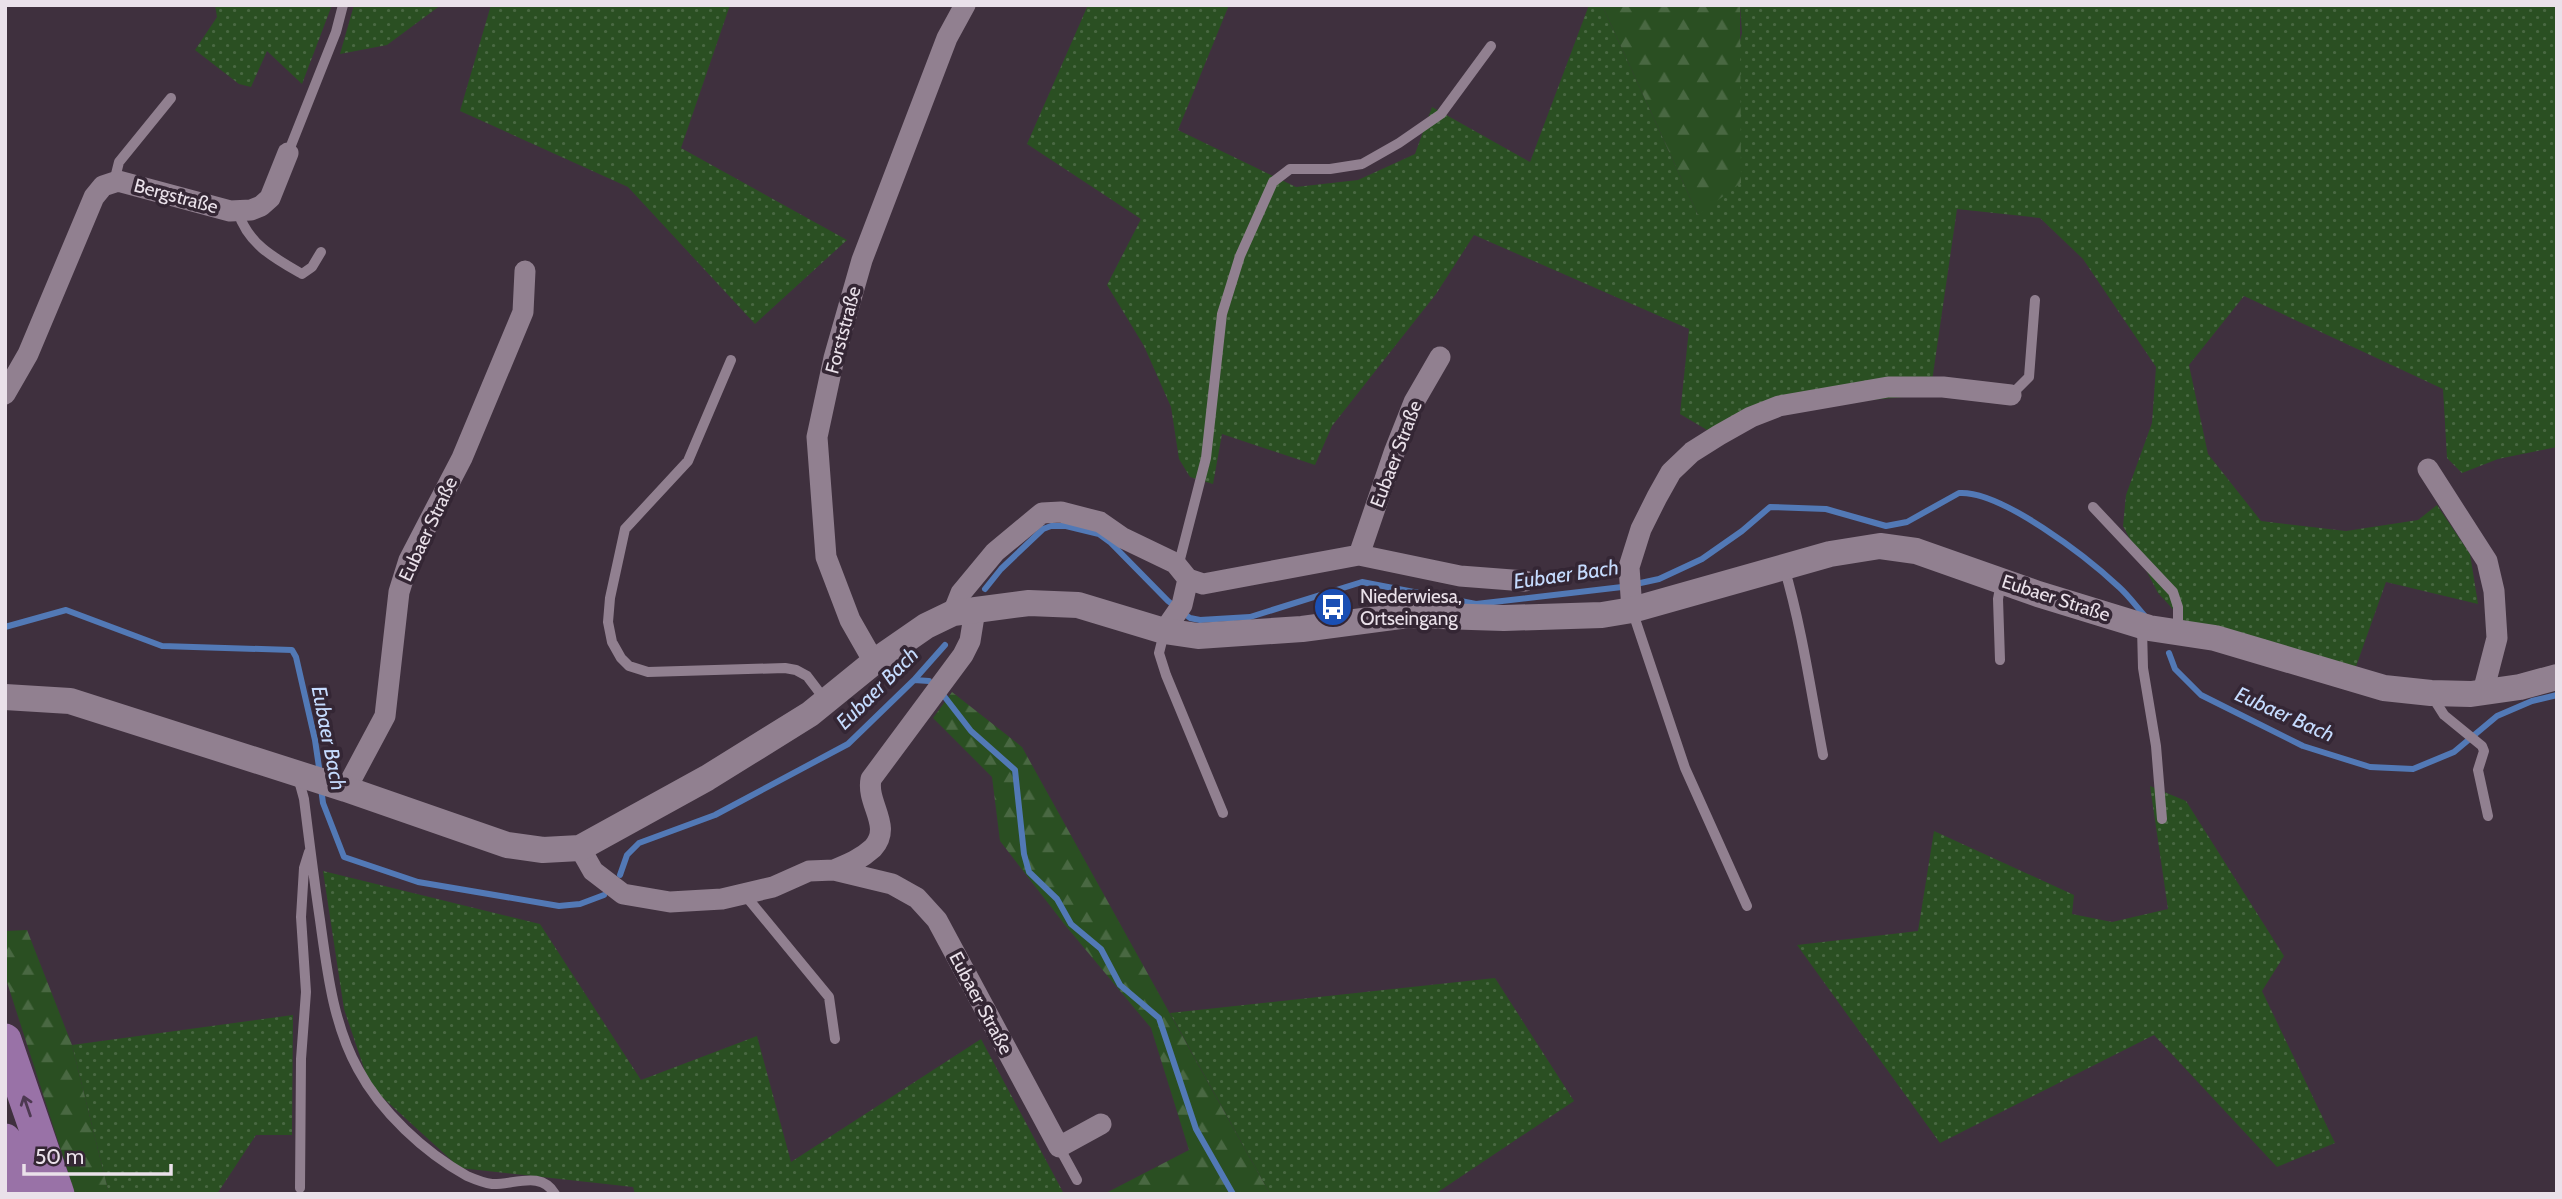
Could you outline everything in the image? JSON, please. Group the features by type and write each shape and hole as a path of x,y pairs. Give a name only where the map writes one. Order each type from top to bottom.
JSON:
{"main road":[{"path":"5,1040 58,1194"},
{"path":"5,1140 24,1194"}],"street":[{"name":"Forststraße","path":"874,662 850,620 826,557 817,437 834,358 862,260 947,38 965,5"},
{"name":"Bergstraße","path":"5,394 28,354 94,197 103,186 126,182 238,212 261,206 270,198 288,153"},
{"name":"Eubaer Straße","path":"320,780 385,716 399,592 410,560 462,458 523,312 525,271"},
{"name":"Eubaer Straße","path":"1359,555 1414,402 1440,356"},
{"path":"1631,593 1633,552 1641,529 1671,472 1692,452 1751,417 1779,406 1888,387 1943,387 2011,396"},
{"path":"2427,469 2487,561 2494,591 2497,638 2483,692"},
{"name":"Eubaer Straße","path":"834,870 854,863 880,840 882,831 871,796 871,779 963,655 970,641 961,593 995,552 1042,513 1061,512 1100,522 1123,538 1164,556 1183,573 1203,584 1359,555 1460,576 1525,581"},
{"name":"Eubaer Straße","path":"5,697 70,701 320,780 507,845 543,850 580,848 707,778 810,714 874,662 926,626 964,611 1029,603 1078,604 1173,617 1198,636 1302,629 1408,615 1504,618 1602,615 1631,593 1784,568 1830,554 1880,546 1916,551 2142,625 2226,641 2384,688 2431,694 2483,692 2520,687 2557,677"},
{"path":"1173,617 1183,573"},
{"name":"Eubaer Straße","path":"580,848 593,871 623,894 670,902 722,900 773,887 809,871 834,870 892,884 917,898 937,920 1059,1147"},
{"path":"1059,1147 1101,1124"}],"lane":[{"name":"Bergstraße","path":"288,153 344,5"},
{"path":"1183,573 1206,458 1222,314 1240,256 1273,182 1290,169 1330,169 1362,164 1399,143 1441,114 1492,46"},
{"path":"114,182 119,162 171,98"},
{"path":"238,212 248,235 270,256 302,274 312,267 321,252"},
{"path":"2011,396 2029,377 2035,300"},
{"path":"731,360 688,461 625,529 608,610 612,642 629,666 648,672 771,667 796,670 815,685 826,701"},
{"path":"2093,508 2173,593 2178,607 2178,632"},
{"path":"1784,568 1815,702 1823,755"},
{"path":"2000,660 1998,599 2001,581"},
{"path":"1631,593 1685,768 1748,906"},
{"path":"1173,617 1159,653 1223,813"},
{"path":"2142,625 2143,668 2156,746 2162,819"},
{"path":"2431,694 2444,715 2484,751 2479,770 2488,816"},
{"path":"320,780 304,799 310,849 334,1004 358,1070 379,1101 429,1149 469,1177 490,1184 540,1181 549,1184 555,1194"},
{"path":"300,1188 301,1059 306,992 301,917 304,868 310,849"},
{"path":"745,895 829,997 835,1039"},
{"path":"1059,1147 1077,1180"}],"green space":[{"path":"215,5 332,5 302,84 267,51 251,87 239,84 195,50 217,17"},
{"path":"354,5 441,5 387,45 340,54"},
{"path":"491,5 730,5 681,148 847,240 755,324 628,187 460,111"},
{"path":"1088,5 1229,5 1178,130 1296,187 1358,180 1415,154 1432,107 1530,162 1589,5 1602,5 1698,215 1742,33 1740,5 2557,5 2557,447 2498,459 2462,473 2447,458 2443,389 2244,296 2189,365 2208,454 2261,521 2346,531 2418,520 2437,505 2470,554 2478,604 2386,582 2348,689 2207,646 2158,593 2123,526 2126,495 2152,423 2156,367 2083,259 2040,218 1957,209 1930,395 1842,403 1798,411 1754,425 1724,440 1680,414 1689,329 1474,235 1436,294 1332,426 1315,465 1222,434 1213,484 1190,477 1179,459 1171,407 1144,346 1107,285 1141,219 1027,144"},
{"path":"1602,5 1740,5 1741,183 1698,215"},
{"path":"952,692 1022,747 1270,1194 1104,1194 1189,1150 1151,1028 1065,925 1000,841 992,777 933,718"},
{"path":"2150,786 2186,801 2284,956 2262,991 2335,1143 2277,1167 2154,1035 1940,1143 1797,945 1918,931 1934,831 2074,895 2072,914 2112,922 2168,909"},
{"path":"323,871 540,924 641,1080 757,1036 791,1162 981,1039 1064,1194 635,1194 633,1187 460,1168 370,1086 344,1009"},
{"path":"27,930 72,1045 109,1194 75,1194 5,976 5,931"},
{"path":"1495,978 1574,1101 1435,1194 1270,1194 1170,1013"},
{"path":"293,1015 292,1135 256,1135 217,1194 109,1194 72,1045"}],"waterway":[{"name":"Eubaer Bach","path":"985,589 1001,569 1043,529 1066,526 1099,534 1168,601 1190,618 1200,620 1250,617 1362,582 1476,604 1622,587 1659,579 1702,559 1770,507 1826,509 1886,526 1907,522 1959,493 1977,495 1997,502 2043,528 2126,593 2144,615"},
{"name":"Eubaer Bach","path":"5,627 66,610 162,646 292,650 296,657 315,740 320,774"},
{"name":"Eubaer Bach","path":"620,875 627,855 639,843 715,815 848,744 914,680 945,645"},
{"name":"Eubaer Bach","path":"2169,653 2175,669 2201,695 2303,746 2370,767 2413,769 2454,752 2497,716 2532,701 2557,695"},
{"path":"914,680 929,681"},
{"path":"944,696 971,731 1015,770 1024,854 1029,872 1057,899 1071,924 1101,949 1120,985 1159,1018 1196,1129 1233,1194"},
{"name":"Eubaer Bach","path":"321,788 323,803 344,857 418,882 559,906 580,904 604,895"}],"place":[{"name":"Niederwiesa, Ortseingang","path":"1333,607"}]}
